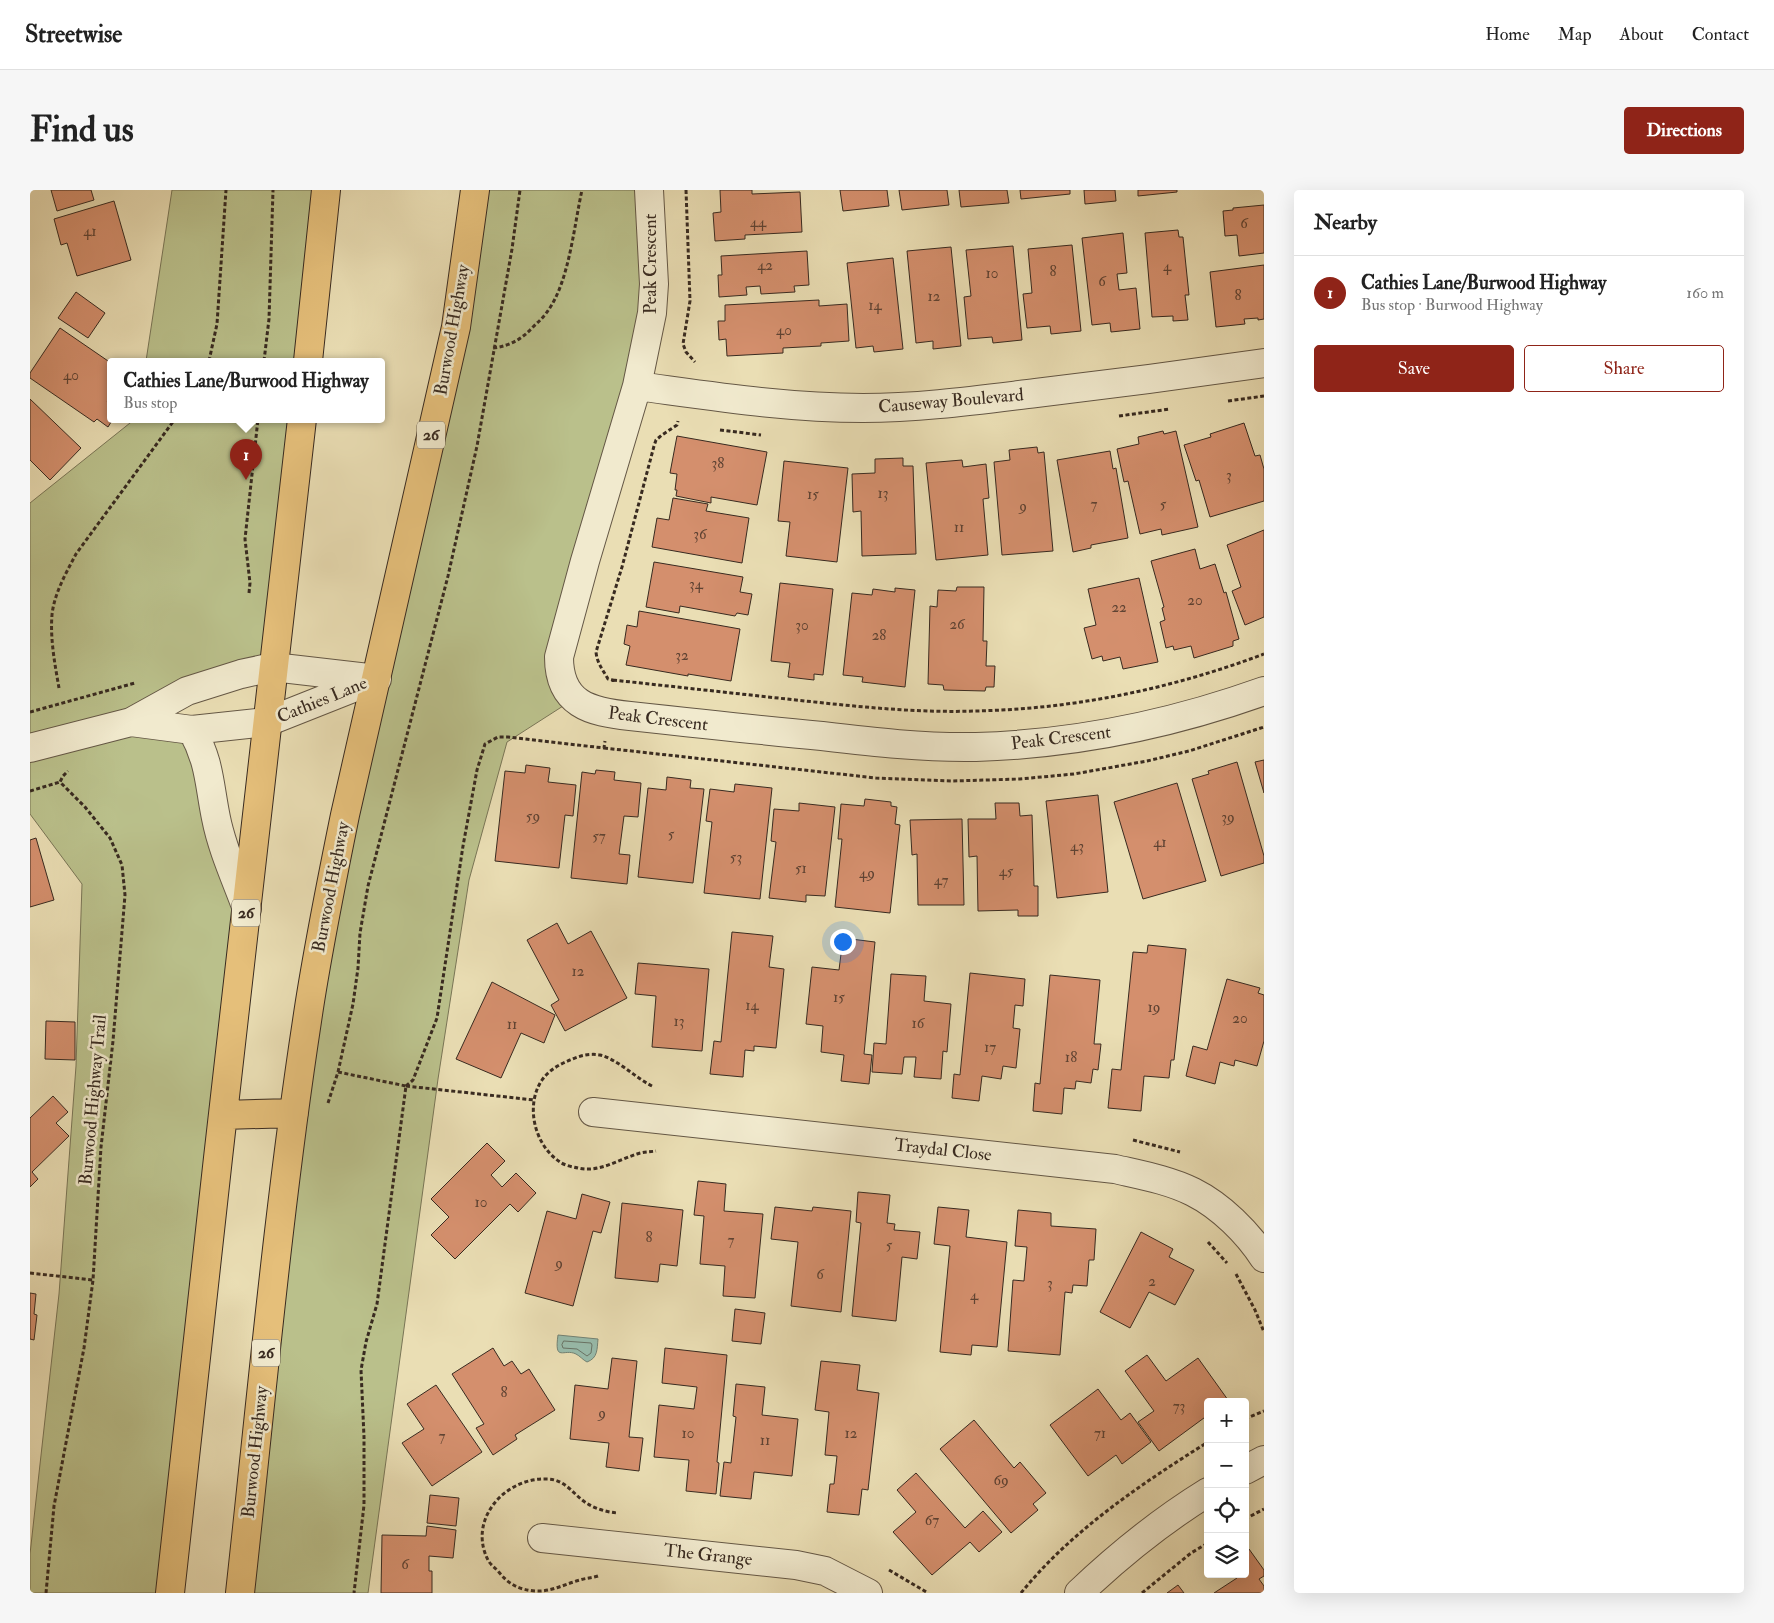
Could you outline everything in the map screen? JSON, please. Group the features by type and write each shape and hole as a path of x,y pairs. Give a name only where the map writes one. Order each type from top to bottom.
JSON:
{"highway":[{"path":"308,358 326,190"},
{"name":"Burwood Highway","path":"240,1593 294,1113 307,1019 331,884 456,327 475,190"},
{"name":"26","path":"170,1593 222,1114 302,423"},
{"path":"222,1114 294,1113"}],"street":[{"name":"Peak Crescent","path":"650,190 654,298 637,386 585,561 559,657 561,676 568,693 580,704 589,709 616,715 885,743 974,747 1053,741 1138,727 1224,705 1264,691"},
{"name":"Causeway Boulevard","path":"637,386 806,406 918,407 1180,376 1264,363"},
{"name":"Cathies Lane","path":"30,748 131,722 187,691 241,674 273,667 377,679"},
{"name":"Cathies Lane","path":"131,722 192,730 267,722 377,679"},
{"path":"192,730 202,747 220,836 247,909"},
{"name":"Traydal Close","path":"593,1112 1115,1169 1154,1178 1194,1193 1214,1206 1232,1222 1264,1258"},
{"path":"1249,1468 1264,1460"},
{"path":"1079,1593 1134,1544 1168,1518 1204,1495"},
{"name":"The Grange","path":"542,1538 796,1565 825,1571 868,1593"}],"path":[{"path":"210,358 217,324 226,190"},
{"path":"264,358 269,319 273,190"},
{"path":"326,1108 338,1072 353,1004 360,933 368,886 448,576 477,446 512,249 520,190"},
{"path":"493,348 510,345 526,334 552,304 562,280 582,190"},
{"path":"686,190 690,301 683,344 691,358 700,364"},
{"path":"679,415 677,424 656,440 622,567 596,652 596,659 608,679 876,708 974,711 1042,708 1096,700 1182,681 1264,654"},
{"path":"59,688 52,635 52,614 64,578 76,554 172,423"},
{"path":"249,600 250,583 244,539 258,423"},
{"path":"612,688 613,680"},
{"path":"354,1593 364,1505 364,1437 361,1370 366,1342 377,1304 406,1086 413,1080 437,1018 463,846 477,770 485,744 498,737 604,748 605,739"},
{"path":"30,790 60,782 62,776 72,769"},
{"name":"Burwood Highway Trail","path":"46,1593 54,1506 84,1348 93,1280 101,1147 113,1041 124,912 122,865 110,838 85,807 60,782"},
{"path":"338,1072 406,1086 534,1100"},
{"path":"30,1273 93,1280"},
{"path":"1249,1418 1264,1411"},
{"path":"1021,1593 1078,1535 1152,1479 1206,1443"},
{"path":"1249,1518 1264,1509"},
{"path":"1142,1593 1204,1546"}],"green space":[{"path":"172,190 326,190 308,358 146,358"},
{"path":"474,190 649,190 654,284 560,654 574,699 507,742 469,880 438,1079 368,1593 240,1593 294,1113"},
{"path":"130,423 302,423 273,667 132,721 192,730 247,906 170,1593 30,1593 30,1554 59,1294 76,1066 82,884 30,814 30,503"}],"water":[{"path":"558,1335 598,1339 595,1356 587,1362 576,1354 559,1352 557,1349"}],"building":[{"path":"51,190 91,190 94,200 57,211"},
{"path":"720,190 752,190 752,194 800,192 802,232 745,235 745,239 715,241 713,213 721,212"},
{"path":"840,190 887,190 889,206 843,211"},
{"path":"899,190 947,190 949,205 902,210"},
{"path":"959,190 1007,190 1009,203 961,207"},
{"path":"1020,190 1070,190 1070,194 1021,199"},
{"path":"1084,190 1115,190 1116,201 1085,204"},
{"path":"1138,190 1177,190 1177,192 1138,196"},
{"path":"114,201 131,260 77,276 67,243 61,245 54,219"},
{"path":"1264,205 1264,253 1239,256 1237,235 1225,236 1223,211 1233,210 1233,208"},
{"path":"1178,230 1179,237 1183,237 1189,295 1185,295 1188,320 1173,321 1173,316 1152,317 1145,233"},
{"path":"1123,233 1127,273 1117,274 1119,290 1136,288 1140,329 1111,332 1110,323 1092,325 1082,238"},
{"path":"1072,245 1081,331 1051,334 1050,326 1027,328 1023,294 1032,293 1028,249"},
{"path":"1013,246 1022,340 993,343 992,337 968,339 964,297 971,296 966,250"},
{"path":"951,247 961,346 933,349 933,341 916,343 907,251"},
{"path":"807,251 809,285 794,286 795,292 761,294 760,286 746,287 747,295 719,297 718,275 722,275 721,256"},
{"path":"893,258 903,349 874,352 873,346 856,348 847,263"},
{"path":"1264,265 1264,319 1244,319 1245,324 1216,327 1210,272"},
{"path":"76,292 105,313 88,338 58,318"},
{"path":"819,300 819,306 847,304 849,341 821,343 821,346 783,348 783,353 727,356 726,339 719,340 718,321 725,321 725,305"},
{"path":"60,328 107,360 107,423 110,423 108,427 97,419 94,422 30,378 30,373"},
{"path":"30,399 81,448 50,480 30,460"},
{"path":"1244,423 1255,456 1260,455 1264,469 1264,501 1210,517 1199,480 1196,481 1184,445 1211,437 1210,434"},
{"path":"1163,431 1164,434 1176,431 1198,527 1162,535 1161,529 1140,534 1128,481 1124,482 1117,449 1139,444 1138,437"},
{"path":"677,436 767,452 757,505 711,497 711,503 676,496 677,474 670,473"},
{"path":"1037,447 1038,453 1044,452 1053,551 1002,555 994,462 1010,460 1009,450"},
{"path":"1110,451 1113,469 1116,468 1128,538 1091,545 1091,548 1073,552 1057,460"},
{"path":"903,458 903,466 913,466 916,554 862,556 861,511 853,512 852,474 875,473 875,459"},
{"path":"962,460 963,467 986,464 989,498 983,499 988,555 936,560 926,463"},
{"path":"784,461 848,468 837,562 786,556 790,522 778,521"},
{"path":"673,498 708,504 706,511 749,518 742,563 652,547 657,518 669,520"},
{"path":"1264,530 1264,617 1245,625 1232,591 1241,587 1227,545"},
{"path":"1195,549 1200,569 1215,564 1224,593 1226,592 1239,639 1233,641 1233,646 1194,658 1191,646 1174,650 1173,646 1166,648 1160,622 1165,620 1162,608 1164,607 1151,561"},
{"path":"654,562 743,577 740,592 752,594 748,615 737,613 735,616 680,606 679,613 646,607"},
{"path":"1139,578 1158,662 1123,669 1120,657 1103,661 1102,656 1092,659 1084,628 1096,625 1088,589"},
{"path":"780,583 833,589 823,675 814,674 814,680 788,677 790,663 771,661"},
{"path":"957,587 984,587 983,641 987,641 986,666 995,666 994,687 986,687 985,691 944,690 943,685 928,684 930,606 937,607 938,590 956,591"},
{"path":"895,588 915,590 905,687 862,682 863,677 843,675 852,593 872,595 873,589 895,592"},
{"path":"639,611 740,629 731,681 688,674 688,676 626,665 630,646 624,644 627,625 637,627"},
{"path":"1264,760 1264,793 1255,762"},
{"path":"1237,762 1264,856 1264,863 1221,876 1192,779 1209,774 1208,771"},
{"path":"526,765 550,768 548,782 576,785 573,816 565,815 559,868 495,861 505,771 525,773"},
{"path":"596,770 615,772 614,780 641,783 638,817 624,816 619,854 630,855 627,884 571,878 582,772 595,774"},
{"path":"667,777 691,780 690,788 704,789 693,883 638,877 648,788 666,790"},
{"path":"1177,783 1206,881 1143,899 1114,802"},
{"path":"735,784 772,788 760,899 704,893 712,822 706,821 710,789 734,792"},
{"path":"1098,795 1108,892 1057,898 1046,801"},
{"path":"865,799 891,802 891,806 897,807 895,824 900,825 890,913 835,907 842,839 838,839 841,804 864,806"},
{"path":"799,803 835,807 825,896 806,895 806,902 769,898 776,842 771,841 774,809 799,811"},
{"path":"995,803 1019,803 1020,816 1032,815 1034,886 1038,886 1038,916 1018,916 1018,910 978,911 977,856 969,857 968,819 996,819"},
{"path":"962,819 964,905 918,905 917,854 912,855 910,820"},
{"path":"36,838 54,900 30,907 30,840"},
{"path":"557,923 568,944 591,931 627,998 565,1031 551,1005 559,1000 527,940"},
{"path":"732,932 773,936 769,967 784,969 776,1048 754,1046 754,1051 745,1050 743,1077 710,1074 714,1041 721,1042"},
{"path":"843,938 875,942 864,1054 872,1055 869,1084 841,1081 844,1055 821,1052 823,1026 806,1024 812,967 839,970"},
{"path":"1148,945 1186,949 1174,1060 1171,1060 1169,1078 1144,1076 1141,1111 1108,1108 1112,1069 1121,1070 1133,952 1147,953"},
{"path":"638,963 709,969 702,1051 652,1047 656,996 635,994"},
{"path":"970,973 1025,979 1023,1006 1015,1005 1013,1028 1020,1029 1016,1068 1003,1066 1001,1079 982,1076 979,1101 952,1098 954,1074 960,1075"},
{"path":"891,974 926,976 924,1001 951,1004 947,1052 943,1051 941,1079 914,1077 916,1057 904,1057 902,1074 872,1072 874,1043 886,1044"},
{"path":"1050,975 1100,980 1094,1044 1101,1044 1098,1070 1093,1069 1091,1083 1076,1081 1075,1089 1064,1088 1062,1114 1033,1111 1035,1083 1040,1084"},
{"path":"1227,979 1260,988 1258,993 1264,995 1264,1041 1257,1066 1235,1060 1234,1066 1220,1062 1215,1084 1186,1076 1193,1046 1207,1050"},
{"path":"492,982 555,1015 544,1043 521,1033 501,1078 456,1059"},
{"path":"46,1021 75,1022 75,1060 45,1059"},
{"path":"53,1096 68,1112 56,1123 69,1136 32,1172 38,1179 30,1187 30,1118"},
{"path":"487,1143 505,1161 491,1175 502,1187 516,1173 536,1193 518,1212 510,1204 455,1259 431,1235 449,1217 431,1199"},
{"path":"698,1181 726,1184 724,1211 763,1214 755,1298 723,1296 725,1266 700,1264 704,1216 694,1215"},
{"path":"858,1192 890,1195 887,1223 895,1224 894,1230 920,1232 917,1259 902,1257 896,1321 852,1316 861,1223 856,1222"},
{"path":"582,1194 610,1202 601,1233 593,1231 573,1306 525,1293 547,1211 576,1219"},
{"path":"622,1203 683,1210 677,1266 660,1264 658,1282 615,1278"},
{"path":"775,1207 812,1211 813,1207 851,1211 841,1312 791,1306 798,1242 771,1239"},
{"path":"938,1207 969,1210 966,1237 1007,1242 997,1347 972,1345 971,1355 940,1352 950,1246 934,1244"},
{"path":"1018,1210 1051,1213 1051,1226 1096,1229 1094,1260 1089,1260 1087,1286 1073,1285 1072,1293 1065,1292 1060,1355 1008,1351 1013,1280 1024,1281 1027,1247 1015,1246"},
{"path":"1141,1232 1173,1249 1169,1257 1194,1270 1175,1305 1149,1292 1130,1328 1100,1312"},
{"path":"30,1293 36,1294 34,1314 37,1315 34,1340 30,1339"},
{"path":"735,1309 765,1313 761,1344 732,1341"},
{"path":"493,1348 504,1366 512,1361 521,1374 529,1369 555,1410 515,1435 517,1439 493,1455 476,1428 484,1424 452,1374"},
{"path":"665,1348 727,1355 717,1462 719,1463 716,1494 686,1491 689,1460 654,1457 659,1405 694,1409 697,1387 662,1383"},
{"path":"1147,1355 1166,1381 1198,1358 1227,1398 1204,1398 1204,1418 1159,1451 1138,1422 1154,1411 1125,1371"},
{"path":"612,1358 637,1361 629,1437 643,1438 639,1471 606,1467 609,1443 570,1439 575,1385 608,1389"},
{"path":"821,1361 860,1365 857,1390 879,1393 868,1490 862,1489 859,1515 827,1512 830,1484 834,1484 837,1456 825,1455 829,1412 815,1410"},
{"path":"736,1384 765,1387 762,1415 798,1419 792,1476 754,1472 751,1499 720,1496 724,1462 731,1463 736,1417 733,1416"},
{"path":"436,1385 482,1452 432,1486 402,1443 424,1429 407,1404"},
{"path":"1098,1389 1121,1420 1130,1413 1151,1442 1122,1464 1116,1455 1088,1476 1050,1425"},
{"path":"974,1420 1014,1468 1020,1462 1046,1493 1033,1504 1038,1510 1011,1533 940,1449"},
{"path":"916,1473 965,1528 983,1511 1002,1532 979,1552 970,1542 932,1575 893,1532 916,1512 897,1490"},
{"path":"430,1495 459,1498 456,1526 427,1523"},
{"path":"427,1526 456,1530 453,1558 429,1556 429,1571 432,1571 432,1593 381,1593 382,1535 426,1536"},
{"path":"1249,1549 1264,1570 1264,1576 1259,1579 1264,1586 1264,1593 1214,1593 1237,1578 1249,1578"},
{"path":"1178,1585 1184,1593 1167,1593"}],"place":[{"name":"Cathies Lane/Burwood Highway","path":"246,480"}]}
